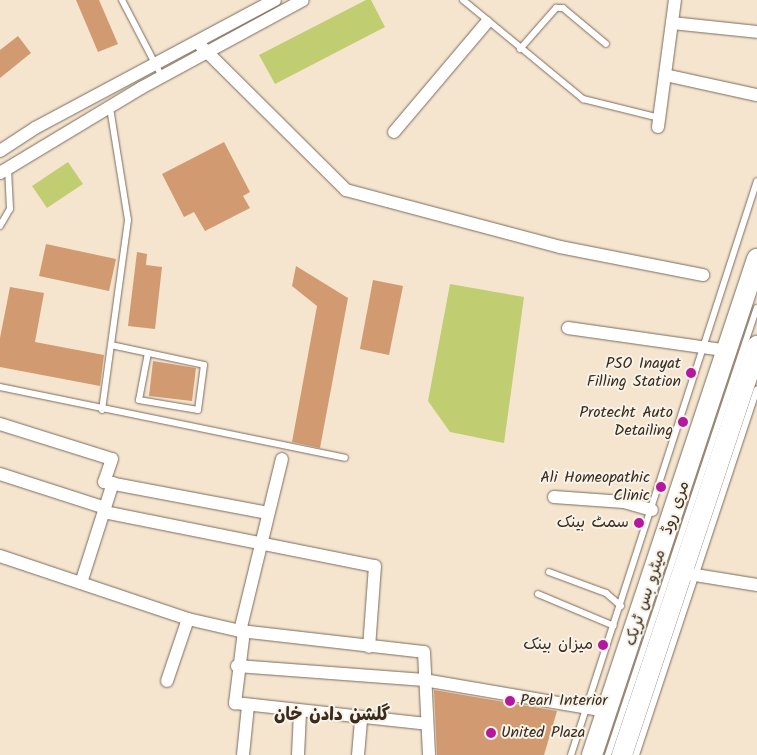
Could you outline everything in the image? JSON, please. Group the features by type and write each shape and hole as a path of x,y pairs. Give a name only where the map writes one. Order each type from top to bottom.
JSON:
{"main road":[{"name":"مری روڈ","path":"592,755 597,710 730,351 750,309 757,259"},
{"path":"750,309 757,275"},
{"name":"مری روڈ","path":"622,755 689,574 757,346"}],"street":[{"path":"275,0 1,150 7,167 162,77 303,0"},
{"path":"659,123 675,0"},
{"path":"394,132 486,23"},
{"path":"672,23 757,32"},
{"path":"198,43 346,190 560,247 703,275"},
{"path":"665,75 757,96"},
{"path":"568,328 706,346 730,351"},
{"path":"0,424 112,459 104,482 268,513"},
{"path":"282,459 242,631 232,701 248,706 427,724"},
{"path":"0,474 105,510 262,545 375,566 369,647"},
{"path":"82,583 113,483"},
{"path":"554,497 624,502 652,510"},
{"path":"0,556 188,619 242,631 424,652 429,755"},
{"path":"689,574 757,585"},
{"path":"167,681 188,619"},
{"path":"237,666 424,680 597,710"},
{"path":"243,755 248,706"},
{"path":"298,755 300,712"},
{"path":"358,755 361,717"}],"lane":[{"path":"122,0 162,77"},
{"path":"463,0 486,23 582,99 659,123"},
{"path":"520,49 556,8 563,8 606,44"},
{"path":"102,410 128,220 110,108"},
{"path":"0,226 10,208 7,167"},
{"path":"571,755 597,710 614,626 706,346 757,181"},
{"name":"میٹرو بس ٹریک","path":"608,755 750,309"},
{"path":"111,345 204,365 198,410 139,400 148,354"},
{"path":"0,387 102,410 345,458"},
{"path":"636,755 689,574 757,390"},
{"path":"549,572 606,593 621,606"},
{"path":"538,594 614,626"}],"green space":[{"path":"366,0 371,0 385,27 275,84 259,55"},
{"path":"68,162 83,184 47,208 32,186"},
{"path":"450,284 524,297 504,443 450,432 428,401"}],"building":[{"path":"76,0 99,0 118,44 98,52"},
{"path":"18,36 31,53 0,78 0,50"},
{"path":"224,142 250,192 243,196 250,208 205,231 194,212 184,217 162,174"},
{"path":"46,244 116,259 109,291 39,276"},
{"path":"137,252 147,254 146,265 162,267 155,329 128,326"},
{"path":"296,266 348,298 320,448 292,442 317,306 292,286"},
{"path":"373,280 403,286 389,355 360,349"},
{"path":"10,287 44,293 35,342 104,355 100,386 0,367 0,338"},
{"path":"153,361 196,368 192,401 149,396"},
{"name":"United Plaza","path":"434,690 557,711 544,755 437,755"}],"place":[{"name":"PSO Inayat Filling Station","path":"691,373"},
{"name":"Protecht Auto Detailing","path":"683,422"},
{"name":"Ali Homeopathic Clinic","path":"661,487"},
{"name":"سمٹ بینک","path":"639,523"},
{"name":"میزان بینک","path":"603,645"},
{"name":"Pearl Interior","path":"510,701"},
{"name":"United Plaza","path":"491,733"}],"district":[{"name":"گلشن دادن خان","path":"332,716"}]}
